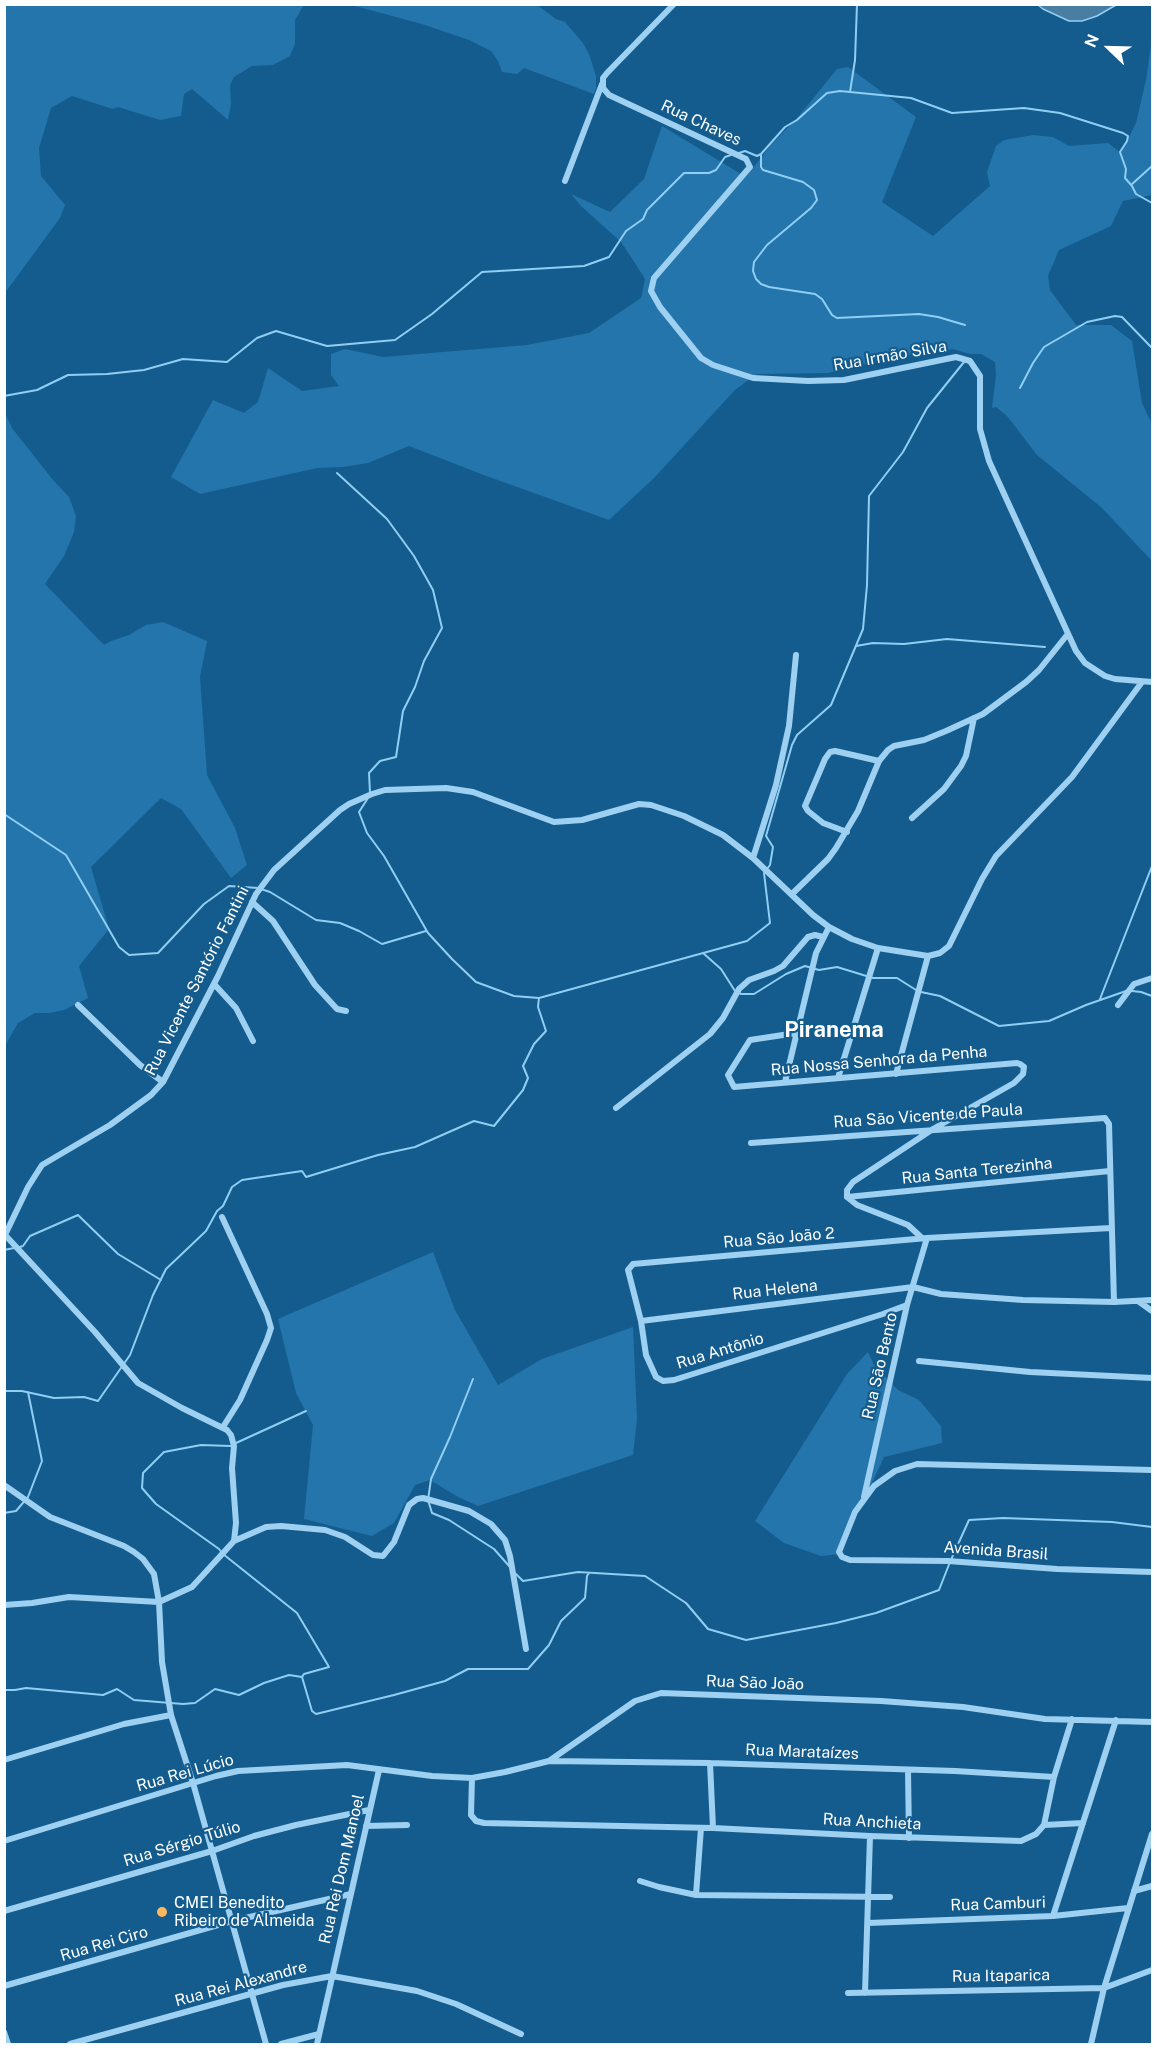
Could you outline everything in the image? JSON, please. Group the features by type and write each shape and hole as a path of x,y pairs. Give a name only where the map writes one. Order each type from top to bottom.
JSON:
{"street":[{"path":"565,181 607,73 674,4"},
{"name":"Rua Chaves","path":"602,83 609,95 746,159 750,167 657,273 653,282"},
{"name":"Rua Irmão Silva","path":"653,282 651,291 655,300 701,358 729,371 753,378 844,380 956,357 970,361 980,376 980,429 989,461 1049,589 1067,635 1085,663 1095,671 1115,679 1142,682"},
{"path":"792,894 828,859 847,832 879,760 884,754 894,746 924,740 974,718 1026,682 1039,670 1067,635"},
{"path":"753,858 776,785 789,726 796,655"},
{"path":"896,1074 928,956 940,953 949,946 996,856 1072,777 1142,682 1152,682"},
{"path":"912,818 944,789 961,766 966,756 974,718"},
{"path":"847,832 823,823 805,806 825,759 828,753 835,751 879,760"},
{"name":"Rua Vicente Santório Fantini","path":"5,1236 28,1187 42,1165 110,1125 151,1095 163,1082 214,984 252,902 274,870 340,810 362,798 385,790 446,788 473,792 554,822 582,820 639,804 651,805 684,816 723,835 753,858 829,927 852,939 878,948 928,956"},
{"path":"252,902 273,921 315,985 337,1009 346,1011"},
{"path":"785,1082 816,952 829,927"},
{"path":"616,1108 710,1034 744,984 783,966 808,937 823,936"},
{"path":"838,1078 878,948"},
{"path":"1118,1005 1134,984 1152,978"},
{"path":"214,984 236,1008 253,1041"},
{"path":"78,1005 140,1065 163,1082"},
{"name":"Rua Nossa Senhora da Penha","path":"796,1033 750,1040 728,1075 734,1087 1017,1063 1024,1067 1023,1074 1014,1083 933,1129"},
{"name":"Rua São Vicente de Paula","path":"751,1143 1102,1117 1107,1119 1110,1171"},
{"path":"924,1238 908,1226 857,1205 847,1197 847,1190 853,1182 933,1129"},
{"path":"1110,1171 1114,1302"},
{"name":"Rua Santa Terezinha","path":"847,1197 1110,1171"},
{"path":"222,1217 267,1314 271,1328 240,1400 223,1427"},
{"name":"Rua São João 2","path":"633,1263 924,1238 1111,1228"},
{"path":"5,1236 95,1332 138,1383 182,1408 223,1427 231,1436 234,1446 232,1468 236,1523 234,1541"},
{"name":"Rua São Bento","path":"863,1500 924,1238"},
{"name":"Rua Antônio","path":"633,1263 628,1268 628,1275 641,1321 646,1355 656,1377 667,1381 907,1305"},
{"path":"913,1287 941,1294 1023,1300 1114,1302 1152,1300"},
{"name":"Rua Helena","path":"641,1321 913,1287"},
{"path":"1138,1301 1152,1311"},
{"path":"919,1361 1030,1372 1152,1378"},
{"name":"Rua São Bento","path":"839,1555 839,1549 863,1500 874,1486 895,1471 917,1464 1152,1470"},
{"path":"4,1485 50,1517 124,1546 143,1559 154,1574 159,1602 162,1662 171,1715 193,1783 266,2044"},
{"path":"4,1605 69,1597 159,1602 197,1583 220,1554 234,1541 266,1527 308,1528 336,1533 373,1555 380,1556 386,1554 390,1549 409,1505 423,1498 460,1508 481,1517 491,1524 505,1540 510,1556 526,1649"},
{"name":"Avenida Brasil","path":"839,1555 850,1560 948,1561 1057,1569 1152,1572"},
{"name":"Rua São João","path":"379,1770 472,1778 549,1761 635,1701 661,1693 880,1701 963,1707 1045,1719 1152,1722"},
{"path":"4,1760 124,1724 171,1715"},
{"path":"1072,1719 1054,1777 1044,1825 1083,1823"},
{"path":"1053,1916 1116,1720"},
{"name":"Rua Marataízes","path":"549,1761 710,1763 1054,1777"},
{"path":"710,1763 713,1828"},
{"name":"Rua Rei Lúcio","path":"4,1841 238,1771 346,1766 379,1770"},
{"name":"Rua Rei Dom Manoel","path":"317,2044 379,1770"},
{"path":"908,1770 909,1838"},
{"name":"Rua Anchieta","path":"472,1778 471,1815 480,1822 713,1828 1021,1841 1036,1834 1044,1825"},
{"name":"Rua Sérgio Túlio","path":"4,1911 212,1851 254,1836 369,1810"},
{"path":"366,1826 407,1825"},
{"path":"696,1895 702,1828"},
{"path":"1091,2044 1104,1988 1152,1834"},
{"path":"865,1993 870,1836"},
{"path":"640,1881 696,1895 890,1897"},
{"path":"1134,1891 1152,1886"},
{"name":"Rua Rei Ciro","path":"4,1986 232,1921 351,1894"},
{"name":"Rua Camburi","path":"868,1923 1053,1916 1128,1908"},
{"name":"Rua Itaparica","path":"848,1993 1104,1988 1152,1970"},
{"name":"Rua Rei Alexandre","path":"70,2044 283,1985 332,1976 417,1991 456,2004 520,2034"},
{"path":"4,2032 8,2044"},
{"path":"281,2044 319,2034"}],"shaded area":[{"path":"5,4 304,5 295,20 295,44 290,56 273,65 252,66 234,77 230,85 231,104 228,120 192,89 184,94 181,116 160,120 72,96 51,108 39,148 41,176 65,205 60,218 5,293"},
{"path":"351,5 537,5 556,19 565,22 583,43 596,76 594,94 524,68 517,74 502,72 491,51 469,40 422,24"},
{"path":"1038,5 1116,5 1097,16 1082,21 1069,21"},
{"path":"1152,38 1152,195 1123,201 1111,226 1059,250 1048,276 1050,290 1076,325 1111,325 1132,341 1142,403 1152,424 1152,561 1102,508 1037,455 1007,416 996,407 992,408 996,375 995,362 981,354 970,354 953,349 896,357 828,373 757,374 735,390 654,478 609,520 409,446 368,463 317,468 200,494 171,477 213,400 244,413 258,402 268,368 302,391 339,386 331,375 331,354 345,349 383,357 527,345 589,333 641,298 645,279 621,242 571,194 610,212 644,179 662,126 746,177 837,69 848,67 916,117 882,202 933,236 990,186 987,172 996,146 1004,140 1033,135 1053,137 1069,146 1108,143 1121,153 1136,123 1146,80"},
{"path":"5,413 12,428 69,497 76,516 74,532 64,556 45,584 104,645 146,625 163,622 207,641 200,677 207,775 235,828 247,865 231,878 181,809 161,798 91,867 109,929 79,966 88,998 64,1010 35,1013 18,1023 6,1044 5,1055"},
{"path":"433,1252 455,1310 498,1385 542,1359 633,1327 637,1419 633,1455 478,1506 430,1480 415,1485 394,1523 372,1536 304,1519 313,1425 296,1393 278,1319"},
{"path":"868,1352 874,1365 898,1390 919,1400 941,1426 942,1443 884,1457 849,1524 842,1554 821,1556 784,1543 755,1521 847,1374"}],"waterway":[{"path":"850,92 855,60 857,4"},
{"path":"965,325 919,314 837,318 815,294 769,287 756,279 753,271 754,262 767,245 811,208 817,200 814,190 803,182 763,170 761,154 785,127 797,120 827,93 840,91 911,98 952,113 1024,108 1060,113 1123,133 1128,136 1120,152 1126,169 1125,178 1136,194 1152,203"},
{"path":"739,153 745,151 757,156 761,154"},
{"path":"4,396 37,390 68,375 144,370 183,359 227,362 257,338 276,331 327,346 395,340 432,314 482,272 584,266 609,257 626,231 643,219 647,210 684,173 709,173 716,170 725,157 731,155"},
{"path":"1131,185 1152,166"},
{"path":"1020,388 1044,347 1087,322 1115,316 1122,317 1152,348"},
{"path":"368,798 359,812 367,833 384,856 428,933 476,982 514,996 539,998 747,941 770,923 764,873 770,865 773,847 766,836 792,745 797,735 831,705 863,629 867,585 869,496 903,452 927,408 964,362"},
{"path":"337,473 387,519 414,556 433,590 442,628 424,661 403,711 396,757 380,761 369,773 370,793"},
{"path":"856,646 947,639 1045,647"},
{"path":"4,814 66,855 119,947 129,955 158,953 204,904 229,886 258,888 270,892 316,920 340,923 382,944 426,931"},
{"path":"1100,999 1152,866"},
{"path":"703,953 721,969 735,991 741,994 754,994 786,974 805,966 819,970 837,967 873,978 897,978 916,990"},
{"path":"921,992 940,996 999,1026 1049,1021 1126,991"},
{"path":"1132,991 1152,996"},
{"path":"4,1391 22,1391 54,1398 84,1397 98,1401 130,1355 153,1295 166,1269 206,1231 217,1211 223,1206 232,1187 242,1180 302,1171 306,1177 378,1155 415,1147 474,1121 494,1126 523,1090 528,1078 523,1066 534,1044 546,1031 538,1007 539,998"},
{"path":"20,1247 30,1236 78,1215 118,1254 161,1280"},
{"path":"4,1250 14,1248"},
{"path":"473,1379 431,1479 428,1500 432,1513 449,1520 494,1549 510,1567"},
{"path":"4,1513 16,1511 28,1497 42,1461 28,1392"},
{"path":"236,1443 306,1411"},
{"path":"4,1690 26,1688 103,1695 117,1689 134,1700 183,1704 195,1703 215,1689 239,1695 264,1683 289,1675 302,1677 304,1674 329,1667 297,1613 219,1549 156,1504 142,1488 143,1473 164,1452 201,1445 231,1446"},
{"path":"516,1574 523,1581 578,1572 645,1576 686,1603 708,1629 746,1640 876,1613 939,1590 969,1520 1003,1518 1112,1522 1152,1527"},
{"path":"302,1677 312,1711 316,1714 445,1681 468,1669 528,1669 549,1645 561,1621 585,1598 589,1573"},
{"path":"330,2044 376,2044"}],"place":[{"name":"CMEI Benedito Ribeiro de Almeida","path":"162,1912"}],"district":[{"name":"Piranema","path":"834,1030"}]}
